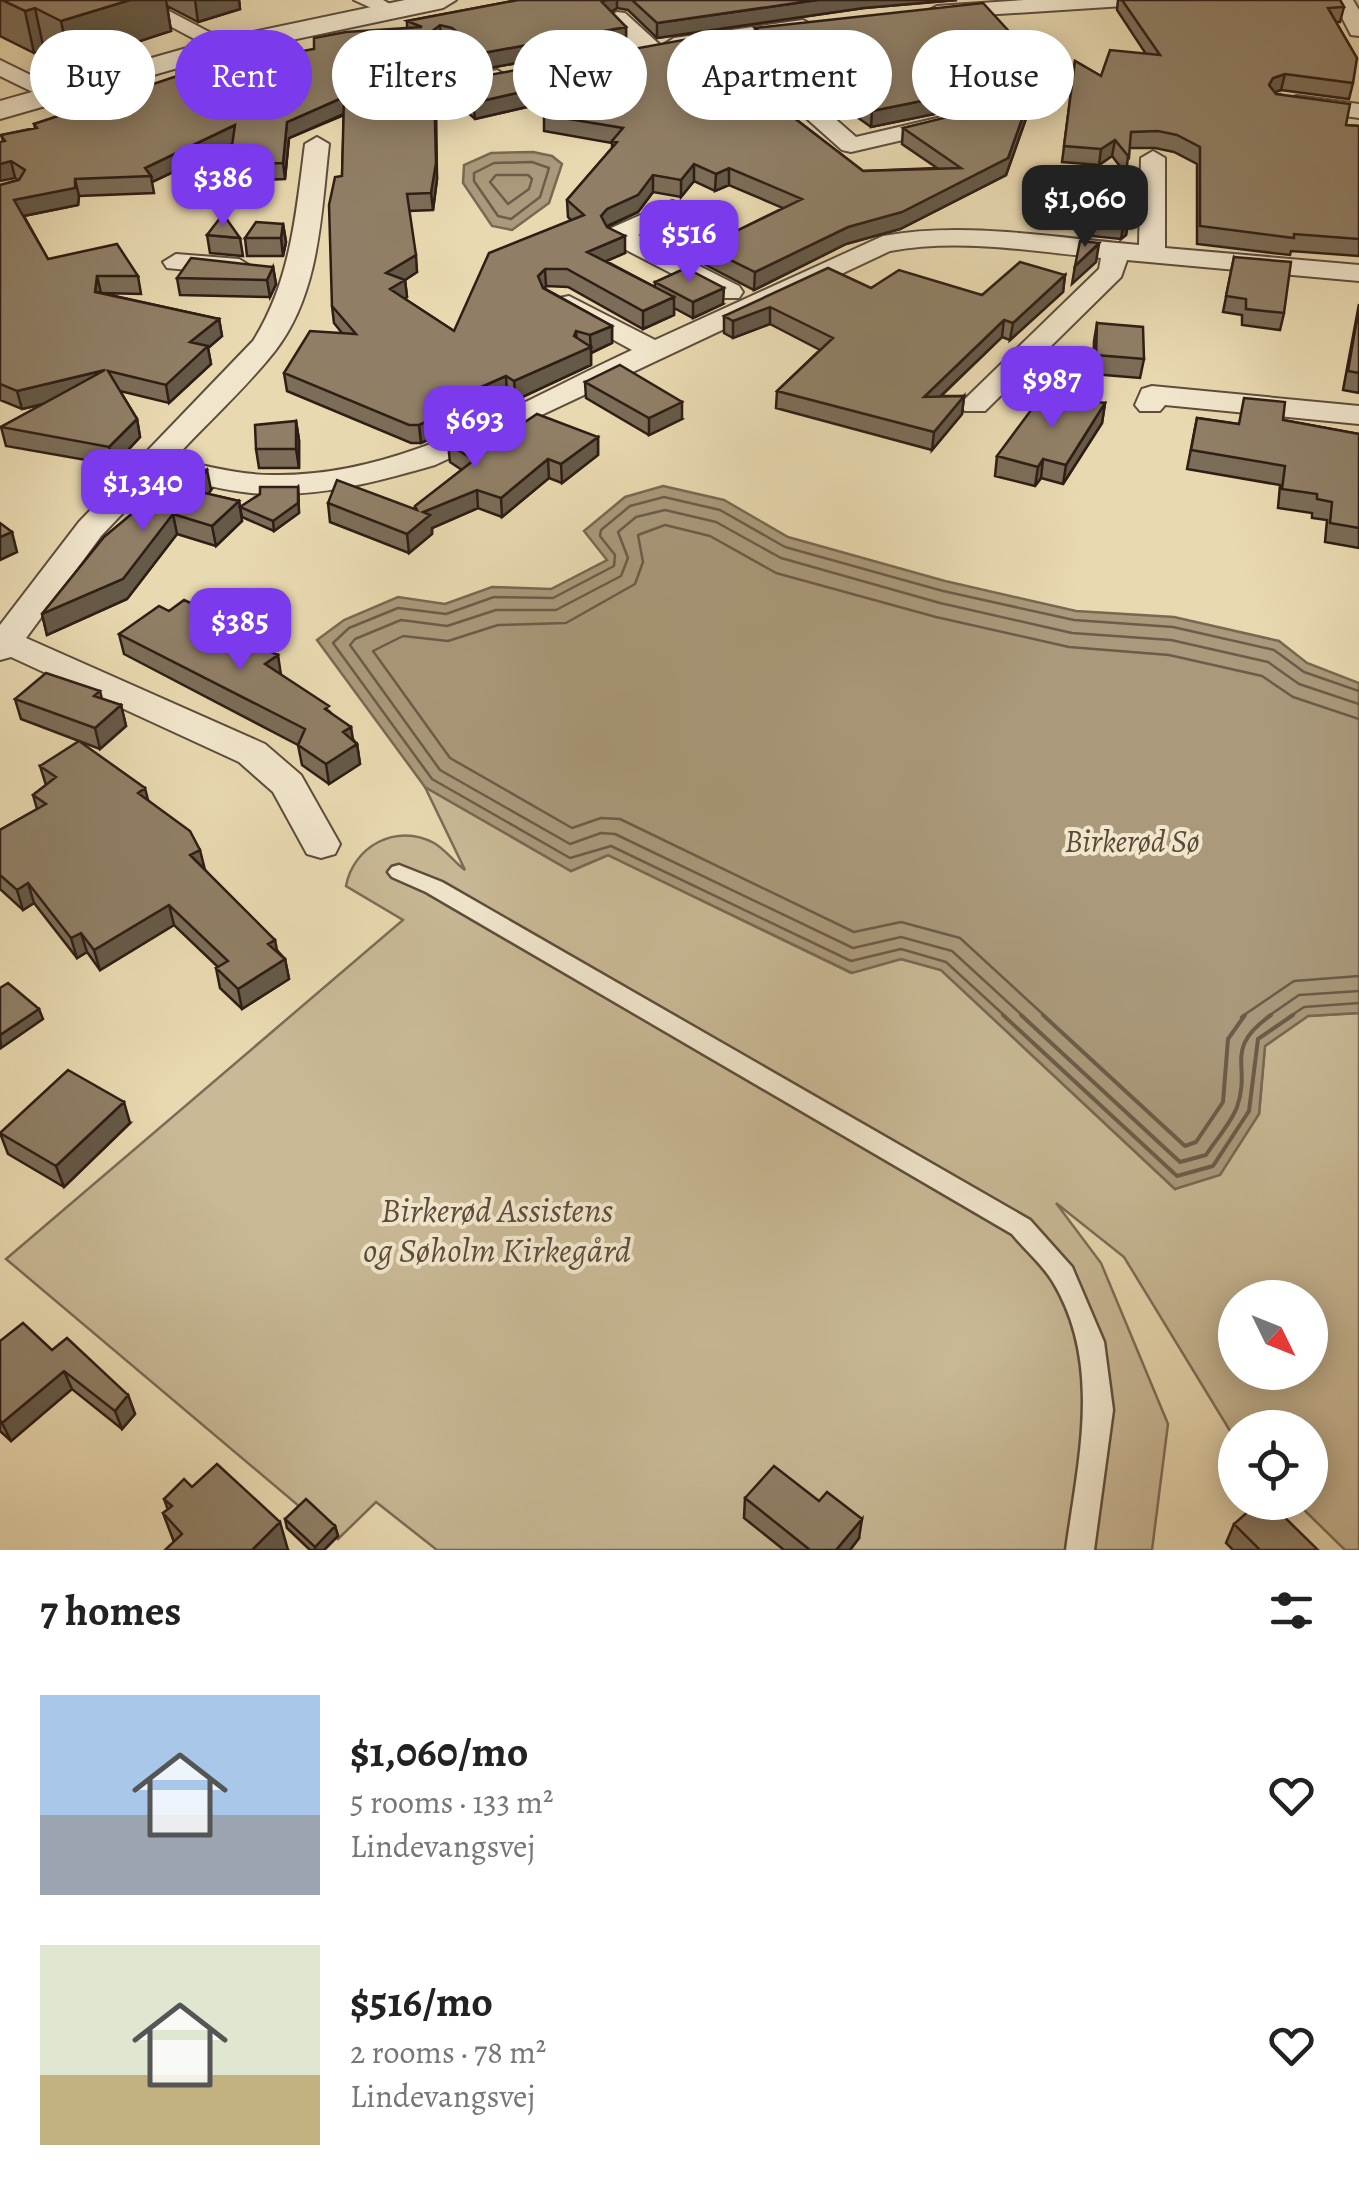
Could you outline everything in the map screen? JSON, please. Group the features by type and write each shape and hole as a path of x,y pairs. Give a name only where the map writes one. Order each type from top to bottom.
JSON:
{"street":[{"path":"131,0 192,30"},
{"path":"284,30 377,5 444,0"},
{"path":"773,30 819,24 796,0"},
{"path":"920,13 1013,3 1124,0"},
{"path":"1343,0 1359,30"},
{"path":"617,18 651,49"},
{"path":"647,50 667,46"},
{"path":"0,67 30,83"},
{"path":"493,78 512,74"},
{"path":"0,110 30,101"},
{"path":"1281,101 1359,110"},
{"path":"823,120 851,145 950,122"},
{"path":"317,144 299,272 285,316 264,346 90,529 2,643 206,729 252,753 288,784 321,844"},
{"path":"1152,158 1152,253"},
{"path":"672,210 618,235 753,304"},
{"path":"154,462 251,484 289,484 376,472 424,458 883,244 910,239 970,238 1359,273"},
{"path":"975,405 1112,271 1116,251"},
{"path":"176,262 299,272"},
{"path":"556,296 655,350"},
{"path":"1150,404 1152,395 1359,416"}],"lane":[{"path":"399,872 434,887 1022,1227 1063,1276 1091,1342 1099,1410 1080,1550"}],"green space":[{"name":"Birkerød Assistens og Søholm Kirkegård","path":"425,787 571,871 608,855 851,973 901,959 941,970 1175,1189 1259,1114 1265,1046 1308,1016 1359,1013 1359,1550 1345,1550 1314,1520 1328,1520 1328,1410 1218,1411 1124,1257 1056,1203 1101,1263 1168,1424 1152,1550 437,1550 376,1502 338,1539 6,1259 403,920 346,886 357,860 367,850 378,842 405,835 438,846 465,870"}],"water":[{"path":"533,152 552,156 562,164 549,203 512,230 492,226 463,183 464,165 491,153"},
{"name":"Birkerød Sø","path":"663,486 724,500 788,537 945,581 1076,611 1174,617 1279,641 1307,663 1359,683 1359,1013 1308,1016 1265,1046 1259,1114 1220,1175 1175,1189 941,970 901,959 852,973 608,855 571,871 425,787 317,640 344,620 398,597 445,604 492,587 551,589 607,560 584,531 625,497"}],"building":[{"path":"2,0 130,0 61,21 35,8 25,11"},
{"path":"518,0 606,0 602,2 626,27 513,30 513,48 493,51 493,30 454,30 440,25 434,30 376,30 422,27 407,21"},
{"path":"632,0 817,0 657,23"},
{"path":"1122,0 1340,0 1344,7 1328,8 1357,58 1353,83 1285,74 1273,78 1269,85 1276,94 1350,104 1346,125 1359,126 1359,239 1294,234 1294,238 1200,226 1200,147 1177,135 1131,132 1129,157 1115,140 1101,149 1064,146 1067,120 1074,120 1075,61 1101,76 1110,50 1160,55"},
{"path":"983,3 1008,30 912,30 912,103 892,107 892,30 755,28"},
{"path":"332,35 332,102 312,111 312,49 314,38"},
{"path":"667,43 667,120 797,120 863,171 961,168 903,128 936,120 1022,120 1008,158 902,212 848,227 755,272 704,247 802,199 729,168 716,174 694,164 681,180 653,175 638,195 607,209 601,216 607,227 625,236 587,252 674,297 643,311 567,269 545,269 538,276 543,288 612,326 590,335 576,331 574,336 591,347 514,381 506,376 436,407 445,413 419,425 409,425 284,373 310,331 356,334 332,306 329,205 335,177 342,176 343,120 435,120 436,163 431,193 407,194 416,255 386,273 405,280 390,289 454,331 489,253 584,215 567,200 617,142 612,141 623,128 574,120 647,120 647,47"},
{"path":"513,71 513,94 493,98 493,74"},
{"path":"175,77 175,120 292,120 287,122 283,163 260,164 259,172 228,173 235,125 145,168 151,176 75,179 75,188 14,200 48,259 117,244 138,276 97,276 95,292 219,319 190,342 208,346 166,385 108,371 137,419 109,447 1,427 105,370 17,391 0,384 0,185 19,180 25,170 11,161 0,164 0,142 5,141 1,135 37,128 34,124 46,120 155,120 155,83"},
{"path":"1110,183 1128,184 1129,217 1124,222 1085,217 1086,213 1097,214 1099,192"},
{"path":"223,214 240,238 207,235"},
{"path":"256,222 283,224 281,238 245,238"},
{"path":"1080,241 1099,243 1075,266"},
{"path":"1234,257 1291,262 1284,313 1246,309 1246,299 1226,296"},
{"path":"191,258 273,267 267,280 177,278"},
{"path":"1020,262 1065,275 1013,323 1004,320 924,397 964,396 934,432 777,391 833,338 770,307 733,321 724,316 828,268 871,288 899,270 982,295"},
{"path":"686,268 724,288 693,302 655,282"},
{"path":"1359,307 1359,373 1348,371"},
{"path":"1097,323 1143,327 1144,359 1096,355"},
{"path":"620,365 682,402 649,418 585,382"},
{"path":"1043,394 1105,403 1066,465 1043,459 1038,467 997,456"},
{"path":"1244,398 1285,402 1283,420 1359,434 1359,528 1330,523 1332,502 1317,499 1317,494 1282,489 1285,466 1191,450 1197,418 1239,424"},
{"path":"537,414 598,437 561,464 548,459 501,498 477,490 423,512 430,515 407,534 328,503 337,480 417,510 415,506 474,460 448,444 476,431 495,442"},
{"path":"296,421 296,449 256,449 255,425"},
{"path":"189,466 207,470 192,490 239,501 212,526 173,514 123,579 42,614 104,537"},
{"path":"260,487 298,487 298,503 273,521 240,507 260,494"},
{"path":"0,523 12,532 0,537"},
{"path":"184,600 214,614 210,617 218,621 212,625 278,655 265,664 329,706 325,709 351,727 343,732 357,744 326,764 298,745 305,729 119,634 159,606 169,611"},
{"path":"46,673 100,691 94,696 121,705 95,728 15,699"},
{"path":"79,741 145,788 138,793 190,831 200,850 190,855 275,940 268,944 285,959 238,989 216,968 228,961 169,905 94,950 81,933 71,938 28,883 17,890 0,875 0,830 46,804 33,795 56,777 40,766"},
{"path":"8,983 39,1009 0,1035 0,988"},
{"path":"68,1070 124,1102 56,1166 0,1133"},
{"path":"23,1323 52,1350 67,1338 128,1395 115,1411 64,1371 2,1423 0,1341"},
{"path":"217,1464 280,1522 252,1550 165,1550 182,1534 163,1513 172,1506 164,1499 184,1479 192,1487"},
{"path":"774,1466 819,1501 827,1492 862,1519 836,1550 810,1550 745,1498"},
{"path":"306,1499 335,1526 315,1547 285,1519"},
{"path":"1239,1520 1287,1520 1318,1550 1260,1550 1234,1524"}]}
